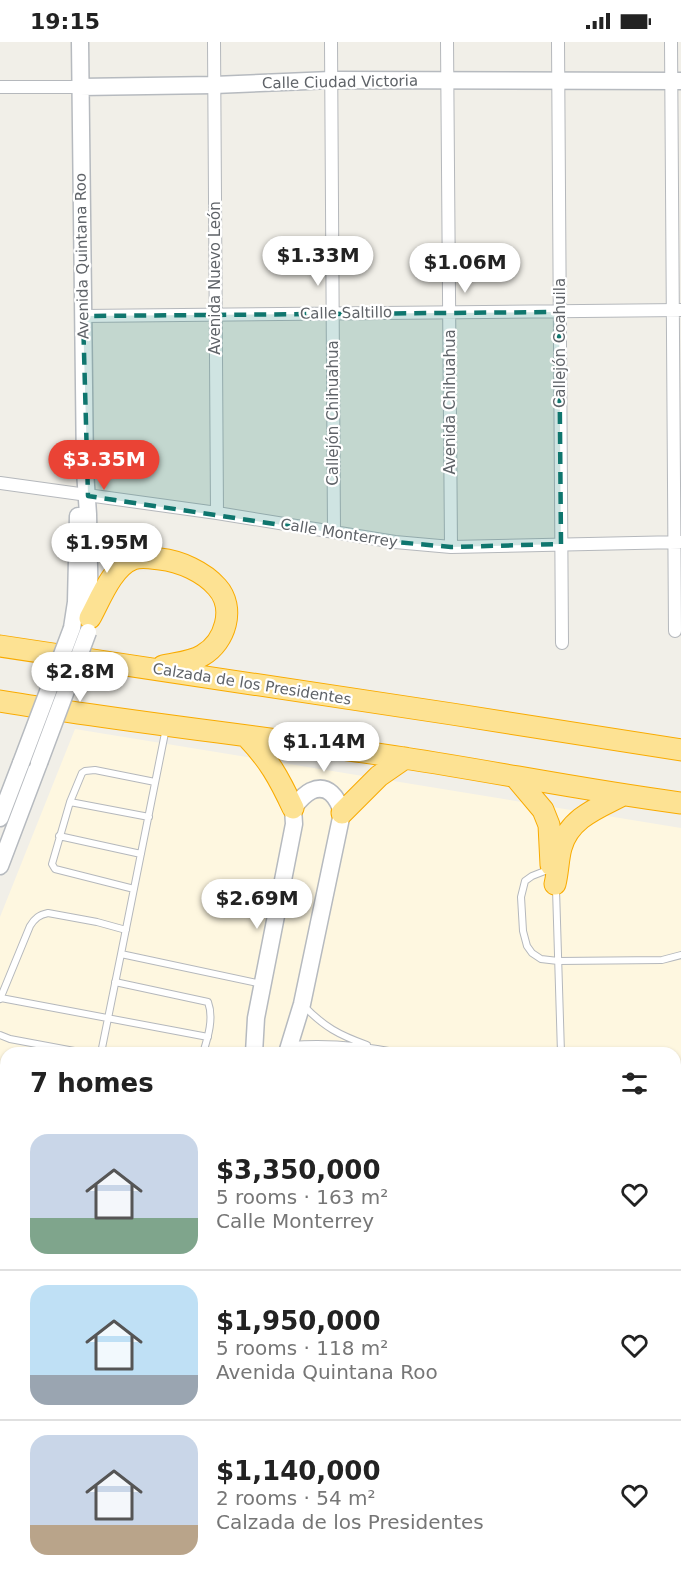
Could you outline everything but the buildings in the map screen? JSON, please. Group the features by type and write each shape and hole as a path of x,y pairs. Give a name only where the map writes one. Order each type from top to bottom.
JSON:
{"highway":[{"path":"84,626 113,577 132,559 145,557 167,560 190,568 210,580 219,589 225,601 227,616 224,632 217,644 203,655 188,661 149,668"},
{"name":"Calzada de los Presidentes","path":"0,646 681,750"},
{"path":"0,701 82,715 405,758 516,778 681,803"},
{"path":"246,736 264,754 293,808"},
{"path":"342,813 379,776 405,758"},
{"path":"516,778 543,810 549,825 554,876"},
{"path":"554,876 559,869 560,850 565,835 584,815 623,795"}],"street":[{"name":"Avenida Quintana Roo","path":"80,42 84,471 76,602 84,626"},
{"name":"Avenida Nuevo León","path":"214,42 218,513"},
{"name":"Callejón Chihuahua","path":"331,42 334,532"},
{"name":"Avenida Chihuahua","path":"447,42 451,547"},
{"name":"Callejón Coahuila","path":"558,42 562,643"},
{"path":"671,42 676,82 678,542 675,631"},
{"name":"Calle Ciudad Victoria","path":"0,87 214,85 332,80 676,82"},
{"name":"Calle Saltillo","path":"83,316 677,310"},
{"name":"Calle Monterrey","path":"0,483 218,513 395,542 451,547 678,542"},
{"path":"0,866 39,763 84,626"},
{"path":"0,818 21,763 84,626"},
{"path":"254,1047 256,1018 262,984 294,824 293,808 304,796 319,789 335,795 342,813 302,1004 289,1047"}],"lane":[{"path":"102,1047 166,726"},
{"path":"134,889 53,868 52,864 70,802 80,776 86,771 95,770 156,782"},
{"path":"70,802 149,817"},
{"path":"59,836 141,854"},
{"path":"561,1047 558,961 554,876 532,876 525,881 521,897 523,931 527,946 541,959 558,961 662,960 681,955"},
{"path":"126,930 98,922 48,914 40,915 30,926 0,999 208,1038"},
{"path":"122,954 262,984"},
{"path":"115,982 208,1002 210,1019 205,1047"},
{"path":"302,1004 323,1024 337,1033 371,1047"},
{"path":"0,1035 10,1040 50,1047"},
{"path":"302,1047 322,1044 356,1047"}],"highlighted area":[{"path":"559,312 561,544 451,547 395,542 88,496 83,316"}],"shaded area":[{"path":"75,729 681,828 681,1047 0,1047 0,917"}]}
